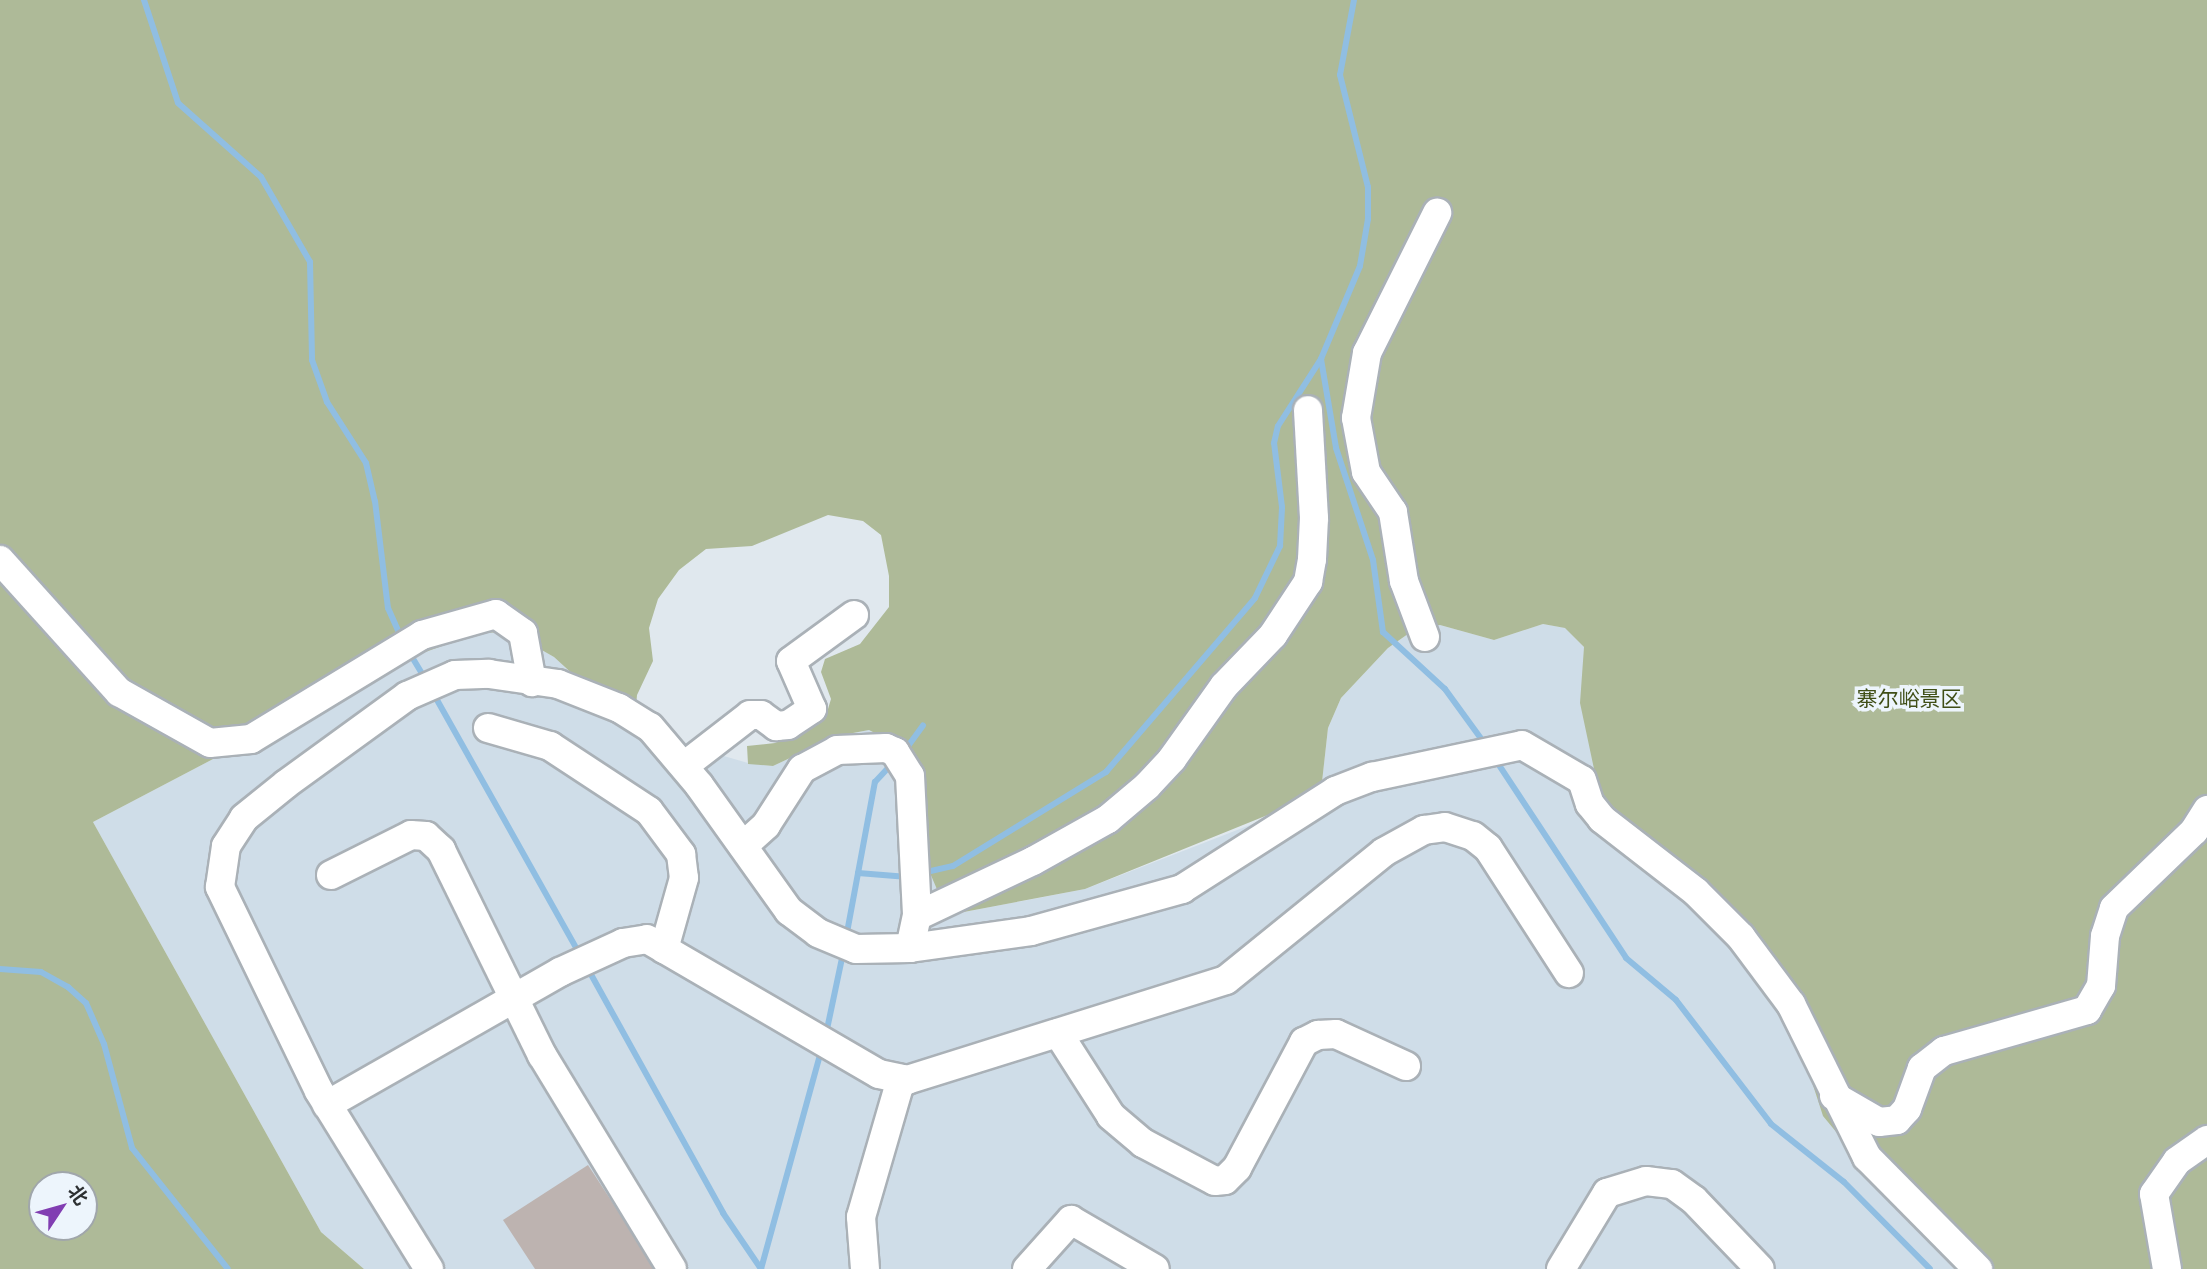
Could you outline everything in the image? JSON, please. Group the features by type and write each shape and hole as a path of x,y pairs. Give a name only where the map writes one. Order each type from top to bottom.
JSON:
{"street":[{"path":"1425,637 1404,581 1393,512 1366,471 1356,418 1367,353 1437,213"},
{"path":"917,916 1033,861 1108,819 1172,759 1224,686 1273,635 1308,582 1312,559 1314,518 1308,410"},
{"path":"0,560 119,692 210,743 251,739 327,697 388,654 422,635 496,614 523,633 532,682"},
{"path":"684,766 750,715 761,715 776,726 788,725 812,709 791,662 855,615"},
{"path":"429,1269 327,1105 220,887 226,846 244,818 412,694 455,675 489,674 558,684 619,708 650,727 684,766 789,911 845,944 910,948 1031,931 1182,889 1335,791 1372,777 1522,745 1583,780 1590,804 1602,819 1719,912 1791,1004 1834,1096 1867,1157 1979,1269"},
{"path":"488,728 550,746 649,811 681,854 684,878 664,949"},
{"path":"743,846 766,825 802,769 821,758 860,746 899,759 909,776 915,875 917,916 910,948"},
{"path":"1834,1096 1880,1122 1897,1120 1907,1109 1922,1069 1944,1051 2087,1010 2101,986 2105,936 2114,908 2194,831 2207,810"},
{"path":"327,1105 560,972 604,951 647,939 879,1074 901,1079 1226,980 1384,852 1423,830 1445,827 1473,836 1488,848 1569,973"},
{"path":"331,875 404,838 426,836 441,850 542,1055 672,1269"},
{"path":"1058,1033 1111,1116 1143,1143 1215,1181 1225,1180 1237,1168 1304,1042 1318,1035 1336,1034 1406,1066"},
{"path":"865,1269 861,1217 901,1079"},
{"path":"2167,1269 2154,1194 2177,1161 2207,1140"},
{"path":"1561,1269 1607,1193 1646,1181 1672,1184 1694,1200 1760,1269"},
{"path":"1027,1269 1071,1220 1155,1269"}],"shaded area":[{"path":"1543,624 1566,628 1584,647 1583,686 1685,899 1752,972 1801,1048 1970,1269 364,1269 321,1232 93,822 398,662 478,633 510,632 554,657 634,730 748,763 773,766 837,736 869,730 896,744 949,915 1085,889 1289,810 1322,782 1328,728 1341,698 1388,648 1415,629 1440,625 1494,640"}],"green space":[{"name":"寨尔峪景区","path":"0,0 2207,0 2207,1269 1970,1269 1866,1168 1823,1116 1801,1048 1752,972 1600,797 1580,703 1584,647 1565,628 1543,624 1494,640 1440,625 1415,629 1388,648 1341,698 1328,728 1322,782 1312,797 1085,889 948,915 927,866 896,744 869,730 837,736 773,766 748,764 747,746 775,743 825,719 831,699 821,672 825,659 860,644 889,607 889,576 881,535 863,521 828,515 752,546 706,549 679,570 658,599 649,628 653,661 637,695 634,730 554,657 510,632 478,633 398,662 93,822 321,1232 364,1269 0,1269"}],"building":[{"path":"588,1165 656,1269 535,1269 503,1220"}],"waterway":[{"path":"144,0 178,103 261,177 310,262 312,360 327,402 366,463 375,501 388,608 402,639"},
{"path":"1354,0 1340,75 1368,187 1368,219 1360,266 1321,359 1336,448 1373,560 1383,632 1445,689 1485,744"},
{"path":"922,873 953,866 1106,772 1255,598 1280,546 1282,507 1274,443 1278,426 1321,359"},
{"path":"409,652 425,679"},
{"path":"432,691 581,956"},
{"path":"903,753 923,725"},
{"path":"1495,759 1626,958 1676,1000 1771,1124 1844,1182 1930,1269"},
{"path":"846,938 875,782 893,763"},
{"path":"858,873 908,877"},
{"path":"826,1034 843,953"},
{"path":"0,969 41,972 68,987 86,1003 104,1044 132,1148 228,1269"},
{"path":"588,969 723,1213 761,1269"},
{"path":"761,1269 822,1048"}]}
